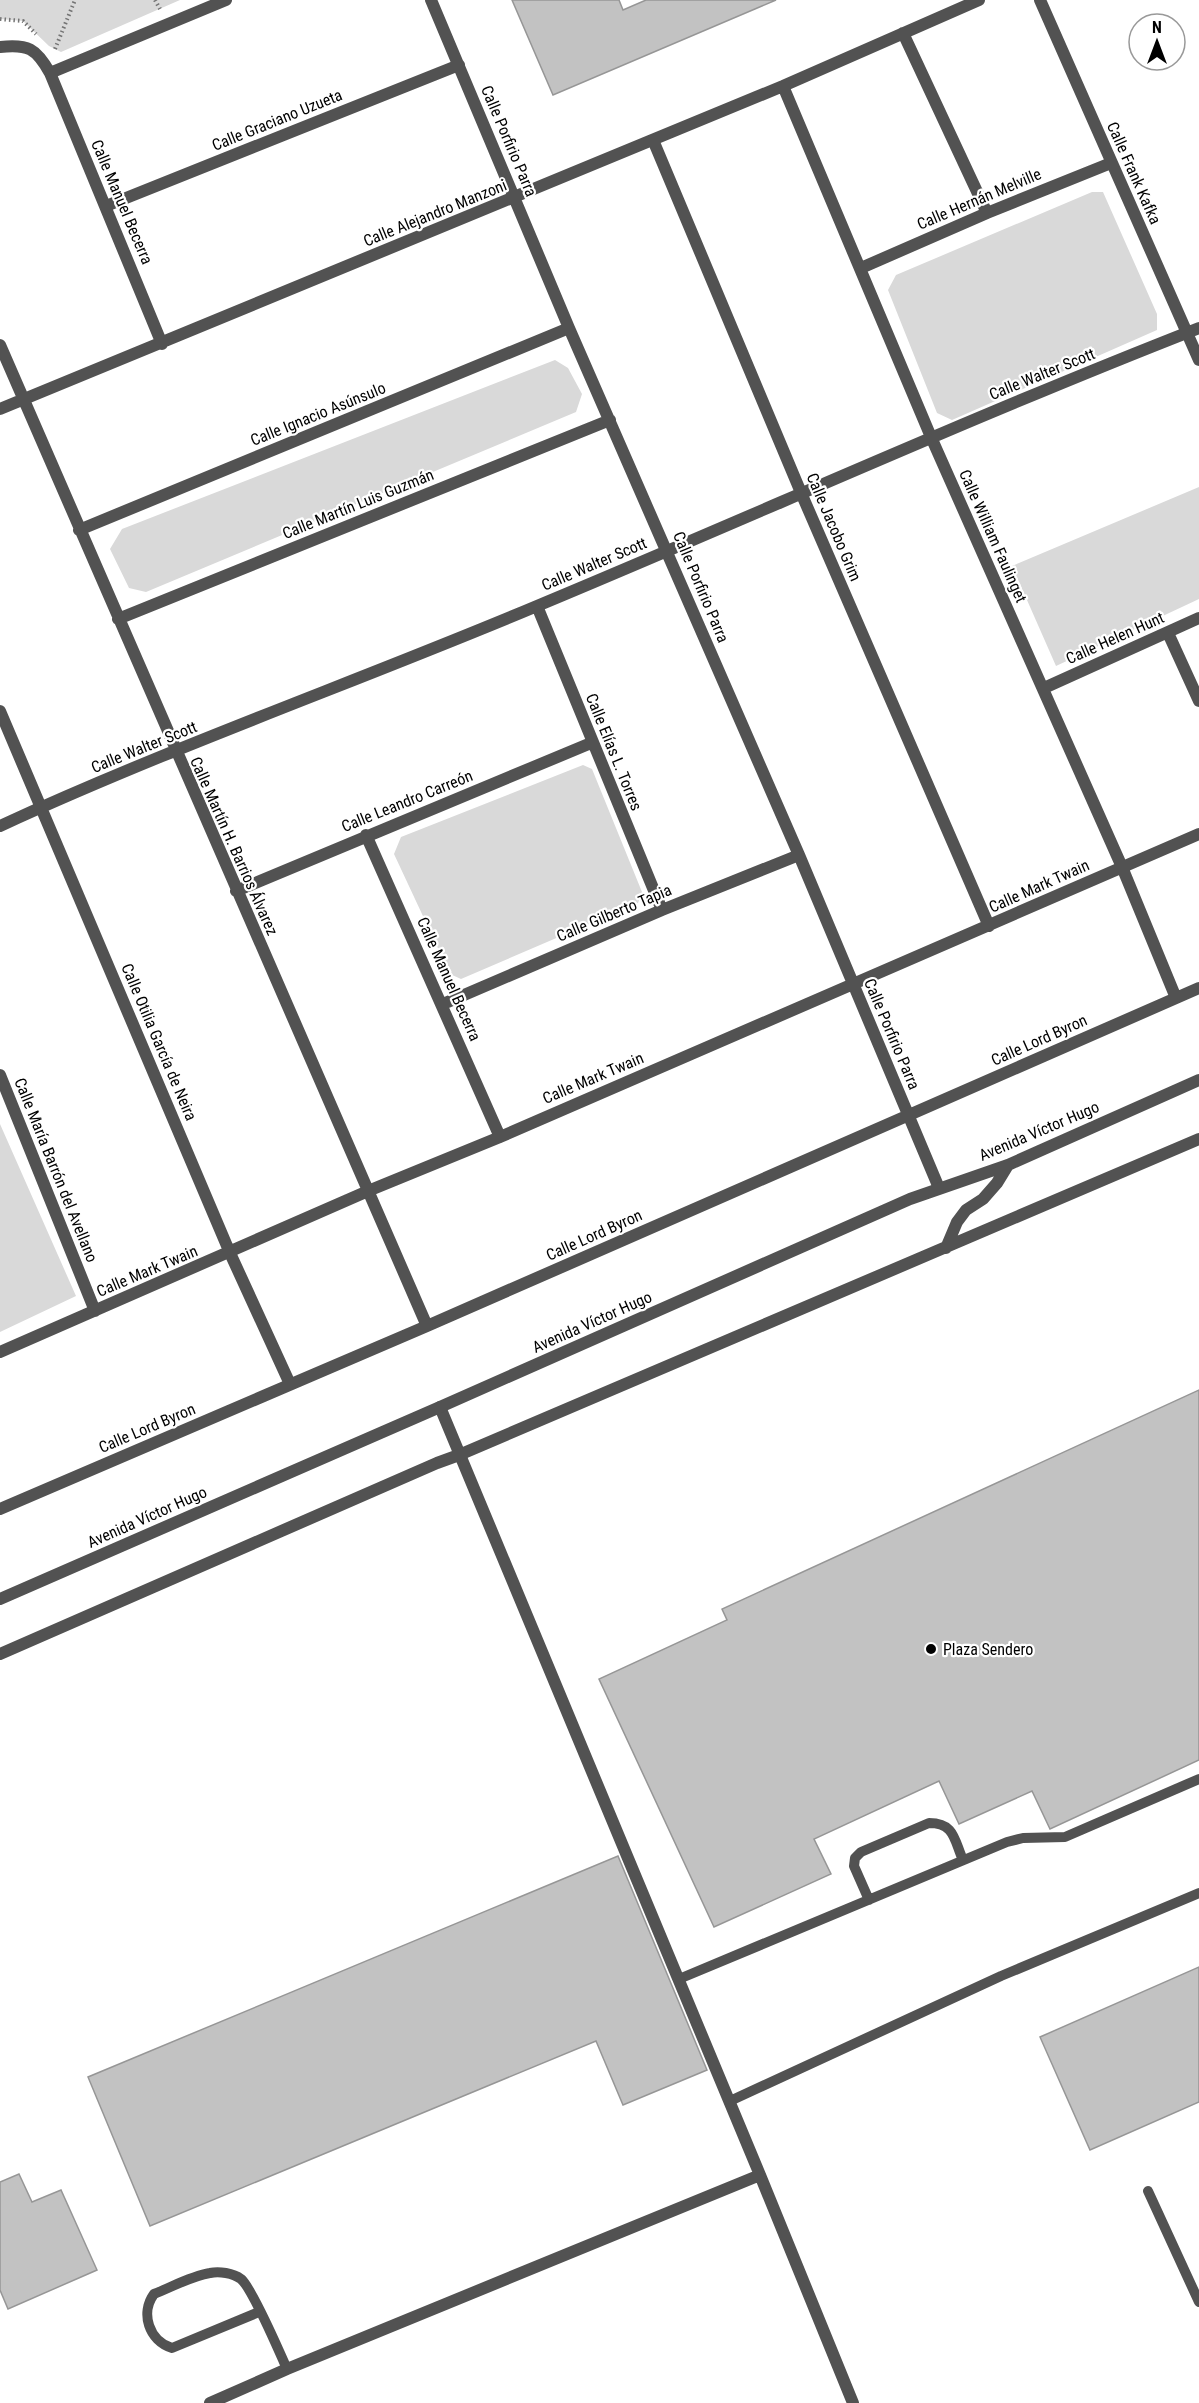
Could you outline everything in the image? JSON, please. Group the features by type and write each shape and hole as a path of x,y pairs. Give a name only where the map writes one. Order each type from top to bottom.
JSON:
{"street":[{"path":"50,73 226,0"},
{"name":"Calle Porfirio Parra","path":"431,0 569,328 799,855 939,1188"},
{"name":"Calle Alejandro Manzoni","path":"0,410 516,198 783,86 979,0"},
{"name":"Calle Frank Kafka","path":"1040,0 1199,360"},
{"path":"903,33 987,213"},
{"name":"Calle Manuel Becerra","path":"0,47 20,45 40,55 50,73 162,344"},
{"name":"Calle Graciano Uzueta","path":"106,206 459,65"},
{"name":"Calle William Faulinget","path":"783,86 931,437 1044,688 1176,998"},
{"name":"Calle Jacobo Grim","path":"653,140 802,495 989,926"},
{"name":"Calle Hernán Melville","path":"861,268 987,213 1111,163"},
{"name":"Calle Ignacio Asúnsulo","path":"79,530 569,328"},
{"name":"Calle Walter Scott","path":"0,826 41,807 537,606 802,495 931,437 1199,328"},
{"name":"Calle Martín H. Barrios Álvarez","path":"0,345 426,1326"},
{"name":"Calle Martín Luis Guzmán","path":"118,619 610,420"},
{"name":"Calle Elías L. Torres","path":"537,606 591,743 662,910"},
{"name":"Calle Helen Hunt","path":"1044,688 1199,618"},
{"path":"1168,633 1199,701"},
{"name":"Calle Otilia García de Neira","path":"0,711 230,1253 290,1384"},
{"name":"Calle Leandro Carreón","path":"236,891 591,743"},
{"name":"Calle Mark Twain","path":"0,1352 368,1191 500,1137 1199,834"},
{"name":"Calle Manuel Becerra","path":"366,835 443,1004 500,1137"},
{"name":"Calle Gilberto Tapia","path":"443,1004 662,910 799,855"},
{"name":"Calle Lord Byron","path":"0,1509 426,1326 1199,988"},
{"name":"Calle María Barrón del Avellano","path":"0,1075 95,1311"},
{"name":"Avenida Víctor Hugo","path":"0,1599 877,1214 939,1188 1008,1165 1199,1080"},
{"path":"0,1654 437,1463 1199,1139"},
{"path":"946,1248 957,1222 966,1210 983,1199 997,1183 1008,1165"},
{"path":"440,1407 853,2403"},
{"path":"210,2403 287,2369 760,2175"}],"lane":[{"path":"679,1979 963,1860 1023,1838 1065,1837 1199,1779"},
{"path":"869,1900 854,1866 855,1858 861,1852 929,1823 941,1823 949,1827 963,1860"},
{"path":"730,2102 1001,1976 1199,1893"},
{"path":"1148,2191 1199,2302"},
{"path":"259,2312 172,2349 164,2346 156,2338 147,2322 147,2309 154,2294 210,2272 224,2272 243,2280 259,2312 287,2369"}],"path":[{"path":"55,49 75,0"},
{"path":"155,0 160,9 170,4"},
{"path":"0,19 22,21 42,40"},
{"path":"49,46 61,52"}],"shaded area":[{"path":"0,0 180,0 61,52 49,46 23,21 0,19"},
{"path":"1092,192 1103,192 1157,314 1157,330 952,420 937,413 888,290 896,275"},
{"path":"555,360 568,368 582,394 576,412 146,592 129,588 110,549 122,529"},
{"path":"1199,487 1199,599 1056,666 1012,566"},
{"path":"583,765 592,769 642,892 638,903 461,979 450,974 394,854 401,837"},
{"path":"0,1124 76,1296 0,1332"}],"building":[{"path":"512,0 619,0 623,10 646,0 776,0 553,95"},
{"name":"Plaza Sendero","path":"1199,1390 1199,1760 1050,1829 1032,1791 959,1824 939,1781 814,1839 831,1874 714,1927 599,1679 727,1620 722,1609"},
{"path":"618,1856 707,2070 623,2105 596,2041 150,2226 88,2077"},
{"path":"1199,1967 1199,2102 1090,2150 1040,2037"},
{"path":"19,2174 32,2202 61,2190 97,2270 8,2309 0,2290 0,2182"}],"place":[{"name":"Plaza Sendero","path":"931,1649"}]}
